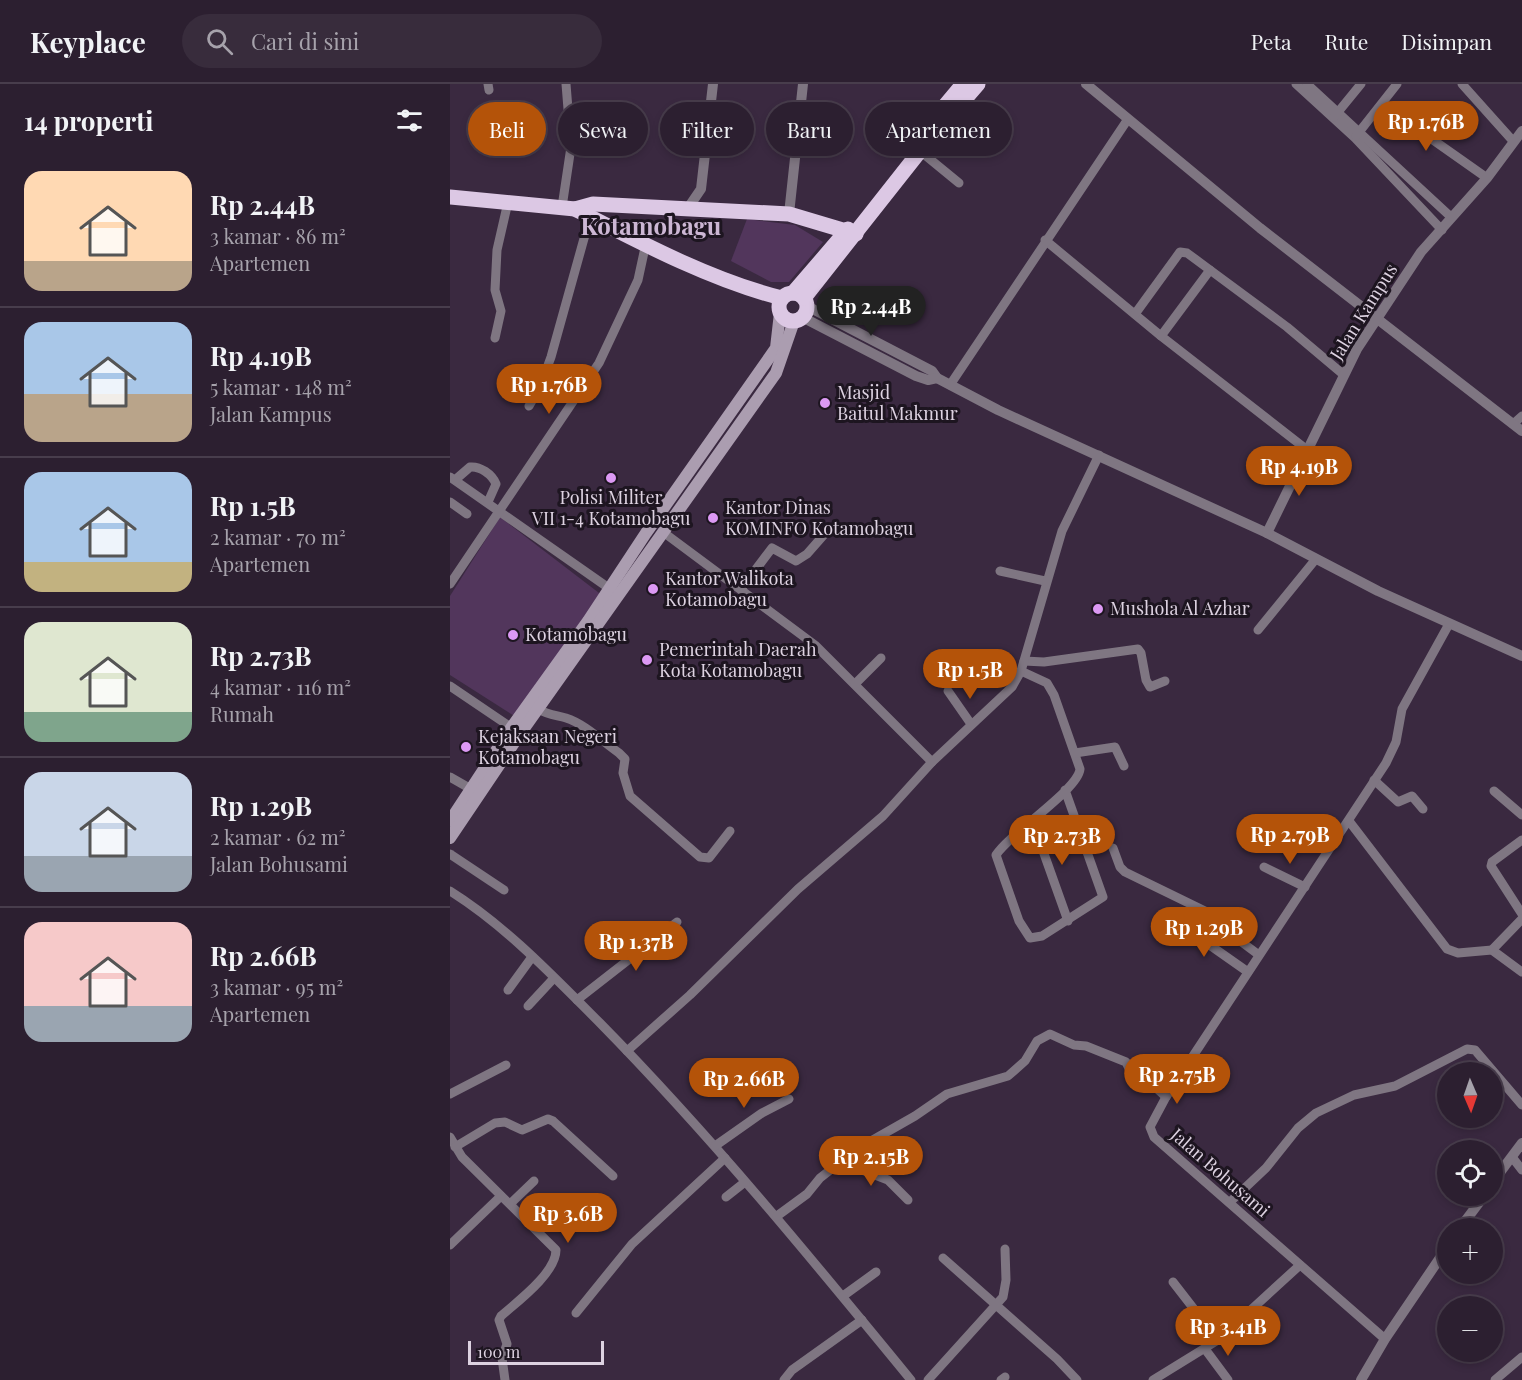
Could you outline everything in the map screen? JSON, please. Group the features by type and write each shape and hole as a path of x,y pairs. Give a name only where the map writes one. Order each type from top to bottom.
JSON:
{"highway":[{"path":"852,232 879,185 963,84"},
{"path":"962,102 978,84"},
{"path":"569,208 747,289 795,307 852,232 916,156"},
{"path":"450,197 569,208 592,204 789,214 852,232"},
{"path":"611,229 620,207"}],"main road":[{"path":"450,821 615,592 663,532 776,373 795,307"},
{"path":"450,838 515,731 538,709 776,348 795,307"}],"street":[{"path":"566,84 571,147 569,208"},
{"path":"688,208 701,189 713,84"},
{"path":"789,214 803,84"},
{"path":"1086,84 1377,320 1522,431"},
{"path":"1296,84 1451,217"},
{"path":"1307,84 1335,116"},
{"path":"1335,116 1361,84"},
{"path":"1356,135 1397,84"},
{"path":"1462,84 1513,141"},
{"path":"1382,104 1487,178"},
{"path":"950,385 1128,119"},
{"name":"Jalan Kampus","path":"1267,533 1344,375 1377,320 1421,252 1487,178 1522,131"},
{"path":"1356,135 1442,230"},
{"path":"926,156 958,183"},
{"path":"701,189 711,210"},
{"path":"495,338 501,311 495,290 497,250 508,202"},
{"path":"528,406 540,387 551,357 590,217"},
{"path":"1045,240 1161,336 1306,449"},
{"path":"450,584 599,363 638,280 646,243"},
{"path":"1135,314 1180,252 1187,253 1287,327 1344,375"},
{"path":"1161,336 1210,270"},
{"path":"795,307 932,371 937,378 998,410 1267,533 1382,593 1522,656"},
{"path":"1513,424 1522,416"},
{"path":"627,1051 690,995 798,890 883,816 932,762 1012,687 1023,666 1062,531 1099,455"},
{"path":"488,502 496,484 488,474 476,467 470,467 452,479 488,502 501,510 615,592"},
{"path":"450,502 468,514"},
{"path":"741,589 772,548 796,561 807,554 829,529"},
{"path":"663,532 808,639 932,762"},
{"path":"1258,630 1315,560"},
{"path":"1000,571 1046,581"},
{"name":"Jalan Bohusami","path":"1385,1339 1151,1132 1152,1122 1166,1097 1374,780 1396,742 1402,709 1449,624"},
{"path":"1023,666 1138,650 1141,652 1146,680 1150,687 1165,681"},
{"path":"855,684 881,658"},
{"path":"1023,666 1047,683 1059,703 1080,773 1065,790 997,852 996,860 1000,872 1019,921 1030,938 1037,938 1068,921 1101,900 1104,891 1065,790"},
{"path":"450,686 515,731"},
{"path":"948,691 971,724"},
{"path":"538,709 549,715 566,718 576,723 619,753 625,759 623,773 630,796 700,856 709,858 730,831"},
{"path":"1075,753 1115,747 1125,766"},
{"path":"450,777 471,789"},
{"path":"1374,780 1398,802 1412,796 1423,809"},
{"path":"1494,791 1522,815"},
{"path":"1032,820 1068,921"},
{"path":"1349,821 1447,949 1458,953 1492,950 1522,919"},
{"path":"1522,840 1492,862 1491,866 1522,914"},
{"path":"1113,848 1120,867 1125,872 1205,911 1224,930 1259,955"},
{"path":"450,854 504,890"},
{"path":"1264,867 1305,887"},
{"path":"450,891 472,906 532,957 627,1051 777,1216 911,1380"},
{"path":"577,1000 677,922"},
{"path":"1224,930 1211,945 1248,972"},
{"path":"1492,950 1522,972"},
{"path":"508,990 532,957"},
{"path":"528,1006 554,978"},
{"path":"777,1216 807,1194 820,1178 857,1149 915,1116 947,1094 1008,1076 1025,1061 1037,1041 1050,1034 1074,1045 1086,1046 1126,1062 1137,1086 1154,1086 1166,1097"},
{"path":"1230,1202 1266,1168 1298,1128 1316,1113 1348,1097 1395,1086 1467,1049 1475,1050 1522,1105"},
{"path":"450,1094 506,1065"},
{"path":"715,1146 762,1113 789,1099"},
{"path":"455,1147 495,1123 505,1122 522,1130 548,1119 553,1120 613,1176"},
{"path":"450,1137 455,1147 501,1196 554,1246 556,1254 540,1280 499,1320 507,1344 502,1358 506,1380"},
{"path":"1503,1169 1522,1143"},
{"path":"1512,1157 1522,1170"},
{"path":"576,1313 633,1244 724,1158"},
{"path":"841,1162 888,1180 908,1200"},
{"path":"510,1204 534,1181"},
{"path":"726,1197 746,1182"},
{"path":"450,1245 501,1196"},
{"path":"927,1380 996,1306 1004,1290 1005,1249"},
{"path":"944,1258 1057,1359 1077,1380"},
{"path":"1361,1380 1385,1339 1437,1262"},
{"path":"1154,1380 1218,1340 1300,1265"},
{"path":"843,1296 876,1272"},
{"path":"1173,1282 1218,1340"},
{"path":"784,1380 792,1370 862,1320"},
{"path":"1205,1349 1228,1380"},
{"path":"1495,1380 1522,1357"}],"shaded area":[{"path":"747,219 795,225 823,242 789,282 771,282 731,261"},
{"name":"Kotamobagu","path":"500,517 603,596 519,719 450,675 450,596"}],"place":[{"name":"Masjid Baitul Makmur","path":"825,403"},
{"name":"Polisi Militer VII 1-4 Kotamobagu","path":"611,478"},
{"name":"Kantor Dinas KOMINFO Kotamobagu","path":"713,518"},
{"name":"Kantor Walikota Kotamobagu","path":"653,589"},
{"name":"Mushola Al Azhar","path":"1098,609"},
{"name":"Kotamobagu","path":"513,635"},
{"name":"Pemerintah Daerah Kota Kotamobagu","path":"647,660"},
{"name":"Kejaksaan Negeri Kotamobagu","path":"466,747"}],"district":[{"name":"Kotamobagu","path":"651,227"}]}
